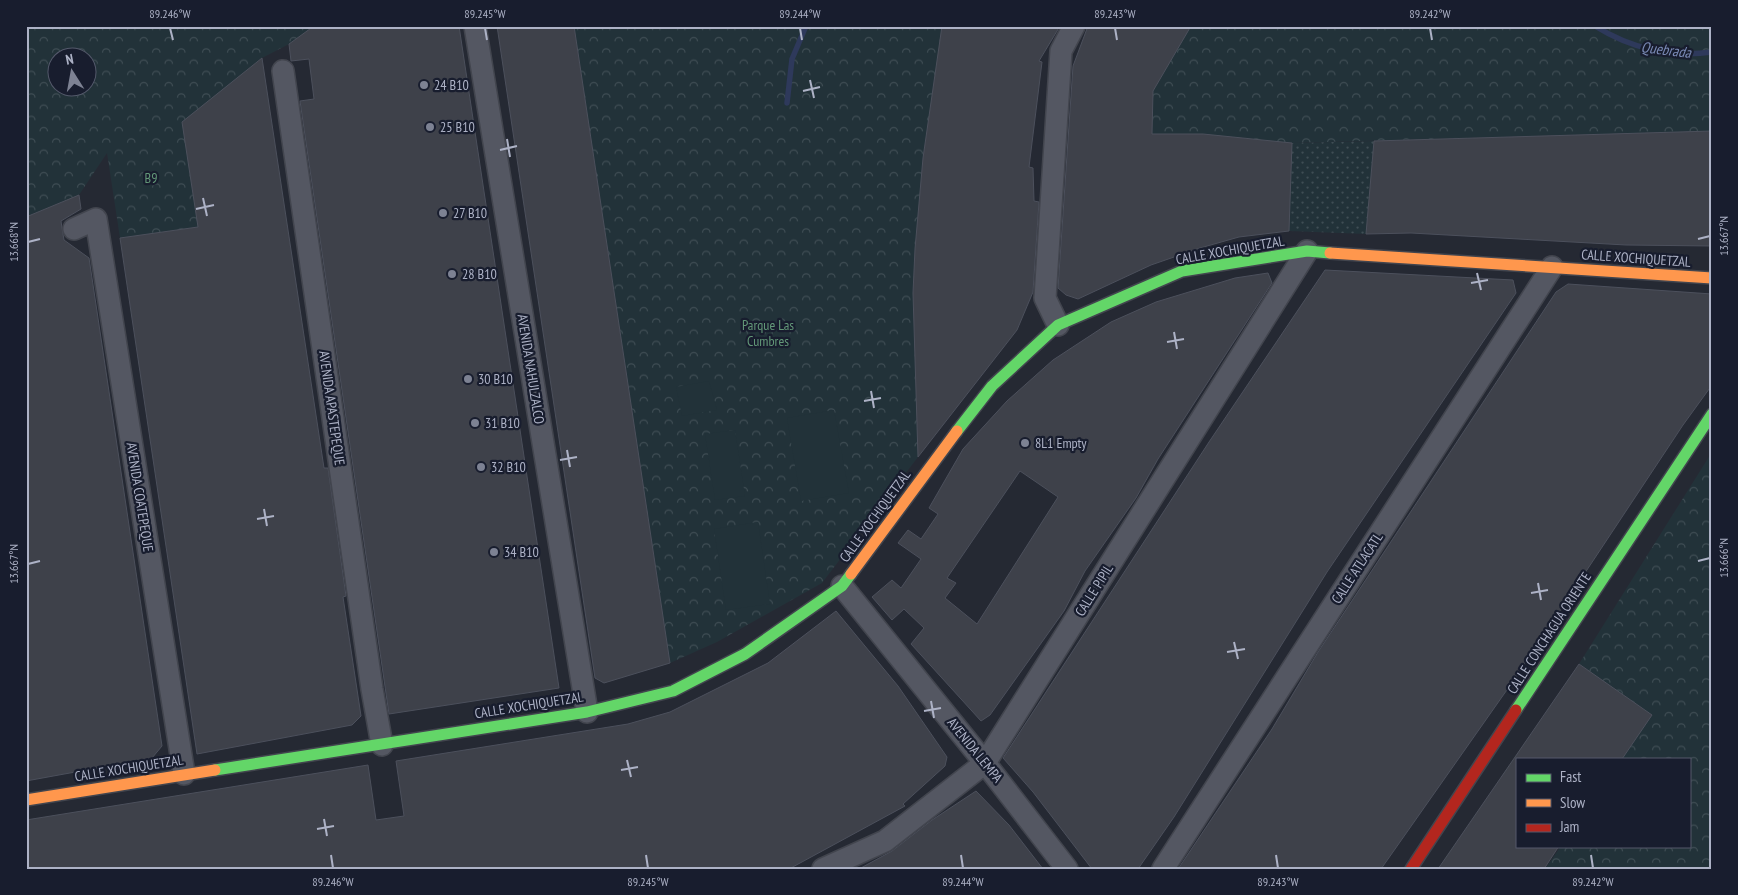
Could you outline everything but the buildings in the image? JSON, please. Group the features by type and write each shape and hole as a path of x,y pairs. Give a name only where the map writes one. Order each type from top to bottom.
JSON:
{"street":[{"name":"AVENIDA NAHULZALCO","path":"475,26 587,712"},
{"path":"1058,325 1045,298 1061,51 1074,26"},
{"name":"AVENIDA APASTEPEQUE","path":"283,72 372,688 382,744"},
{"name":"AVENIDA COATEPEQUE","path":"74,229 96,219 184,774"},
{"name":"CALLE XOCHIQUETZAL","path":"26,800 587,712 672,691 745,654 842,586 900,506 992,386 1058,325 1182,271 1307,252 1712,278"},
{"name":"CALLE PIPIL","path":"823,869 885,841 985,762 1307,252"},
{"name":"CALLE ATLACATL","path":"1163,869 1552,267"},
{"name":"CALLE CONCHAGUA ORIENTE","path":"1411,869 1712,414"},
{"name":"AVENIDA LEMPA","path":"842,586 985,762 1068,869"}],"green space":[{"name":"B9","path":"26,26 314,26 289,44 262,58 236,79 198,227 120,238 107,153 79,195 26,217"},
{"name":"Parque Las Cumbres","path":"574,26 942,26 923,158 915,249 913,293 918,457 822,583 717,642 670,663"},
{"path":"1190,26 1712,26 1712,131 1292,143 1152,134 1153,91"},
{"path":"1374,141 1366,234 1289,231 1292,143"},
{"path":"709,381 717,410 682,416 676,387"},
{"path":"834,410 849,493 801,501 787,418"},
{"path":"735,430 745,496 715,500 705,434"},
{"path":"1712,452 1712,869 1545,869 1560,848 1690,848 1690,758 1623,758 1652,715 1579,664"},
{"path":"758,522 770,604 726,610 714,529"}],"waterway":[{"path":"787,103 792,59 806,26"},
{"name":"Quebrada","path":"1595,26 1608,34 1651,50 1681,54 1712,52"}],"traffic: fast":[{"path":"957,431 992,386 1058,325 1182,271 1307,251 1330,253"},
{"path":"1516,710 1712,414"},
{"path":"215,770 587,712 673,691 745,654 842,586 851,574"}],"traffic: slow":[{"path":"1330,253 1712,278"},
{"path":"851,574 957,431"},
{"path":"26,800 215,770"}],"traffic: jam":[{"path":"1411,869 1516,710"}],"place":[{"name":"24 B10","path":"424,85"},
{"name":"25 B10","path":"430,127"},
{"name":"27 B10","path":"443,213"},
{"name":"28 B10","path":"452,274"},
{"name":"30 B10","path":"468,379"},
{"name":"31 B10","path":"475,423"},
{"name":"8L1 Empty","path":"1025,443"},
{"name":"32 B10","path":"481,467"},
{"name":"34 B10","path":"494,552"}]}
